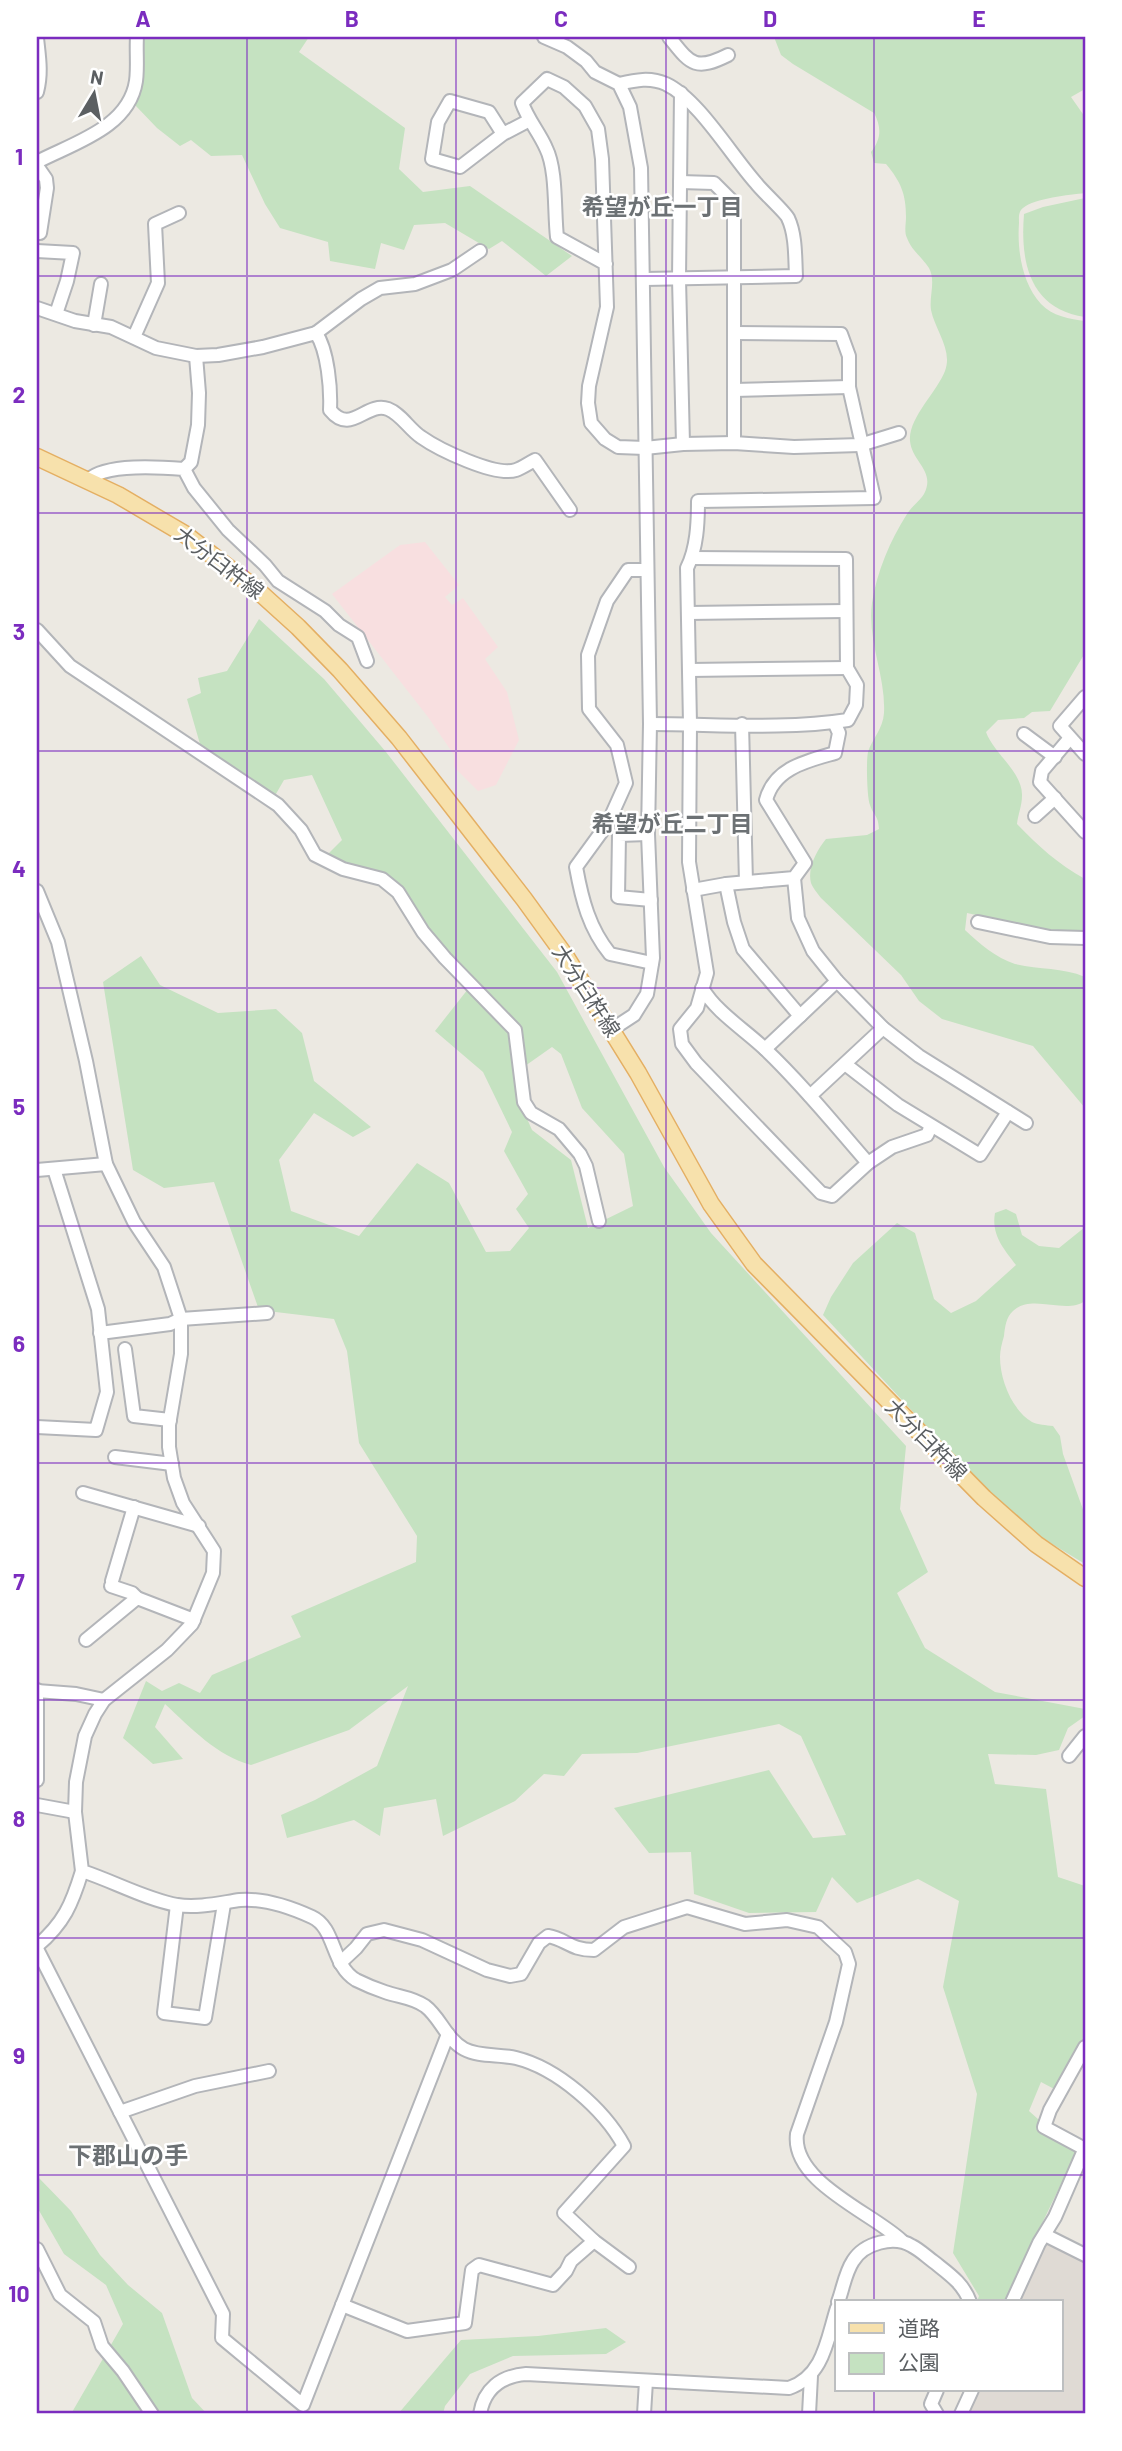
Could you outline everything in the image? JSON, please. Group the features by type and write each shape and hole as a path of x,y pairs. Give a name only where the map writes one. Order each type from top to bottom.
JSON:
{"main road":[{"name":"大分臼杵線","path":"37,457 156,516 219,559 298,627 340,670 399,738 566,957 638,1073 710,1204 754,1264 984,1498 1036,1545 1085,1578"}],"street":[{"path":"40,233 47,188 46,179 37,164 111,124 127,108 136,83 136,37"},
{"path":"544,37 567,47 586,61 595,72 619,84 630,107 641,168 645,279 650,724 648,834 653,963 647,994 634,1015 611,1030"},
{"path":"668,37 684,57 693,62 706,63 728,55"},
{"path":"37,38 40,61 37,92"},
{"path":"606,264 557,237 547,149 528,121 522,103 547,79 564,86 585,106 598,129 604,208 606,264 607,307 587,403 591,423 605,439 618,447 734,443 794,447 860,445 899,433"},
{"path":"619,84 637,79 655,79 681,93 776,207 788,216 794,240 796,276 645,279"},
{"path":"681,93 679,279 683,444"},
{"path":"503,134 489,113 450,101 438,122 432,159 460,167 503,134 528,121"},
{"path":"680,182 714,183 734,203 734,443"},
{"path":"604,208 642,207"},
{"path":"134,337 158,283 155,224 179,213"},
{"path":"37,251 73,253 67,281 55,314"},
{"path":"37,308 94,325 111,327 156,348 195,356 218,355 316,333 380,288 415,284 452,270 480,251"},
{"path":"94,325 101,284"},
{"path":"316,333 322,342 330,410 337,418 349,421 384,407 396,413 421,437 466,462 514,471 535,460 570,510"},
{"path":"735,333 841,334 849,356 849,387 874,498 698,501 698,522 692,558 687,568 689,862 707,973 697,1008 680,1029 682,1044 696,1063 821,1193 832,1196 868,1163 892,1147 926,1135 931,1126"},
{"path":"184,470 191,462 198,425 199,393 195,356"},
{"path":"734,390 849,387"},
{"path":"88,480 95,474 110,471 152,467 184,470"},
{"path":"184,470 194,488 220,519 278,582 325,611 339,625 358,637 367,661"},
{"path":"650,724 805,725 848,720 856,705 857,684 847,668 846,559 692,558"},
{"path":"647,570 628,570 607,601 588,655 589,709 617,746 626,783 608,823 576,867 581,899 590,924 610,954 653,963"},
{"path":"688,613 846,611"},
{"path":"37,630 70,666 278,805 301,830 315,855 343,869 382,879 398,892 423,932 444,958 515,1030 524,1102 531,1113 559,1129 580,1154 586,1166 599,1221"},
{"path":"689,670 847,668"},
{"path":"1085,697 1060,726 1085,754"},
{"path":"834,722 839,733 835,753 790,768 769,787 766,800 805,863 794,878 798,918 813,951 883,1028 919,1056 1026,1122"},
{"path":"742,724 746,882"},
{"path":"1024,734 1055,757"},
{"path":"1070,738 1042,771 1040,782 1085,832"},
{"path":"1035,816 1055,798"},
{"path":"648,834 619,835 618,897 651,900"},
{"path":"693,890 794,878"},
{"path":"726,884 734,922 744,949 800,1016"},
{"path":"37,891 58,942 86,1061 106,1164 134,1222 163,1268 181,1319 180,1354 170,1420 169,1447 174,1478 183,1503 214,1551 213,1573 194,1620 167,1650 104,1700 85,1736 76,1782 75,1812 82,1871 69,1909 55,1931 37,1948 223,2314 222,2338 303,2405 447,2034"},
{"path":"978,922 1050,937 1085,938"},
{"path":"765,1049 838,981"},
{"path":"702,988 710,1001 765,1049 810,1096 868,1163"},
{"path":"810,1096 883,1028"},
{"path":"845,1064 865,1082 980,1155 1008,1112"},
{"path":"37,1170 106,1164"},
{"path":"37,1427 96,1430 107,1392 98,1309 54,1169"},
{"path":"100,1333 170,1324 181,1319 267,1313"},
{"path":"125,1349 134,1416 170,1420"},
{"path":"115,1457 172,1464"},
{"path":"83,1493 199,1526"},
{"path":"134,1507 111,1583 132,1593 136,1598 194,1620"},
{"path":"86,1640 136,1598"},
{"path":"37,1780 37,1691 76,1694 104,1700"},
{"path":"1069,1756 1085,1737"},
{"path":"37,1805 75,1812"},
{"path":"82,1871 177,1905 224,1904 240,1900 267,1901 313,1917 324,1924 340,1963 355,1979 385,1993 416,2000 428,2007 447,2034 463,2049 479,2054 516,2058 536,2065 590,2100 624,2146 565,2213 594,2241 629,2267"},
{"path":"177,1905 164,2012 205,2018 224,1904"},
{"path":"340,1963 367,1934 379,1930 422,1940 471,1964 512,1976 523,1972 539,1943 548,1936 553,1936 570,1947 594,1950 624,1927 687,1907 745,1924 787,1920 814,1924 845,1952 849,1964 836,2022 797,2134 797,2150 805,2166 828,2189 889,2228 902,2241 951,2275 964,2289 969,2300"},
{"path":"1013,2300 1055,2217 1085,2148 1045,2127 1050,2110 1085,2047"},
{"path":"120,2112 195,2086 269,2071"},
{"path":"1045,2235 1085,2255"},
{"path":"342,2305 407,2331 465,2323 472,2270 479,2265 553,2284 566,2271 571,2261 594,2241"},
{"path":"839,2300 848,2269 857,2255 871,2245 902,2241"},
{"path":"37,2249 60,2295 94,2322 102,2346 123,2371 152,2414"},
{"path":"480,2414 486,2395 496,2384 511,2375 778,2389 799,2384 811,2376 822,2358 835,2315"},
{"path":"808,2414 811,2376"},
{"path":"644,2414 646,2381"},
{"path":"936,2392 931,2404 937,2414"},
{"path":"961,2414 971,2392"}],"shaded area":[{"path":"425,542 459,585 445,597 452,605 463,598 498,647 485,659 507,692 519,740 496,785 478,791 454,767 454,755 428,717 332,594 400,545"},
{"path":"1050,2243 1085,2261 1085,2414 967,2414 977,2392 1062,2392 1062,2300 1019,2300 1044,2244"}],"green space":[{"path":"140,37 309,37 299,52 405,128 399,169 423,192 470,186 572,256 546,276 502,241 489,249 445,223 414,225 404,250 381,243 375,269 330,261 328,242 280,228 265,204 242,155 211,156 191,140 180,146 157,128 135,105 142,68"},
{"path":"774,37 1085,37 1085,89 1071,97 1085,117 1085,193 1052,198 1023,208 1020,213 1019,233 1025,276 1041,304 1056,314 1085,321 1085,653 1050,711 1032,712 1024,718 998,720 986,732 1021,787 1022,799 1017,824 1049,854 1085,879 1085,931 1041,929 967,913 965,930 988,950 1015,964 1085,977 1085,1108 1033,1046 942,1019 919,1001 901,975 821,898 811,883 812,865 826,839 867,835 879,829 869,801 867,779 868,752 882,724 884,713 872,631 872,603 877,579 890,546 907,514 922,497 927,486 925,473 912,448 911,432 918,414 945,371 947,355 931,310 931,273 906,236 906,209 902,189 886,164 874,163 871,152 879,133 874,113 781,55"},
{"path":"1085,198 1085,317 1066,312 1040,294 1027,266 1023,232 1024,214"},
{"path":"259,619 324,679 386,752 557,972 664,1167 711,1233 906,1446 900,1509 928,1572 897,1593 925,1648 995,1692 1085,1709 1085,1716 1068,1728 1059,1750 1036,1755 988,1754 995,1784 1046,1789 1058,1877 1085,1886 1085,2046 1058,2091 1041,2082 1029,2111 1076,2153 1005,2300 978,2300 979,2296 953,2253 977,2094 943,1987 959,1901 918,1879 857,1903 832,1877 816,1912 749,1913 694,1894 691,1852 649,1853 614,1808 769,1770 813,1838 846,1835 801,1736 779,1724 637,1753 582,1754 564,1776 544,1774 515,1801 443,1836 436,1799 384,1808 380,1836 354,1820 287,1838 281,1815 377,1766 408,1686 349,1730 251,1765 216,1748 165,1704 155,1727 183,1759 153,1764 123,1738 146,1681 162,1691 179,1683 200,1693 212,1675 301,1637 291,1616 416,1562 417,1536 359,1443 347,1351 334,1319 259,1310 214,1182 164,1188 133,1170 103,982 141,956 160,985 218,1013 276,1009 302,1033 314,1081 371,1127 353,1137 314,1113 279,1160 291,1211 359,1236 417,1163 449,1183 486,1252 510,1251 529,1228 516,1209 528,1194 504,1151 512,1132 483,1072 435,1031 468,989 512,1034 521,1105 532,1130 571,1160 588,1228 633,1206 624,1154 582,1108 561,1054 552,1047 525,1066 517,1027 447,957 381,876 325,857 342,840 312,775 284,780 273,799 202,751 187,699 201,693 198,678 227,671"},
{"path":"1006,1209 1016,1214 1022,1235 1039,1246 1059,1248 1085,1227 1085,1301 1068,1306 1029,1304 1013,1311 1006,1322 1000,1357 1005,1385 1019,1410 1032,1422 1053,1426 1060,1436 1063,1454 1085,1515 1085,1564 1021,1525 823,1315 853,1263 897,1223 915,1233 934,1299 951,1313 976,1301 1016,1265 995,1228 995,1213"},
{"path":"37,2176 71,2211 100,2255 128,2285 162,2313 192,2398 207,2414 71,2414 123,2324 106,2285 64,2254 37,2207"},
{"path":"606,2328 626,2342 606,2354 513,2356 470,2374 445,2406 443,2414 398,2414 461,2340 538,2336"}],"district":[{"name":"希望が丘一丁目","path":"662,207"},
{"name":"希望が丘二丁目","path":"672,824"},
{"name":"下郡山の手","path":"128,2156"}]}
